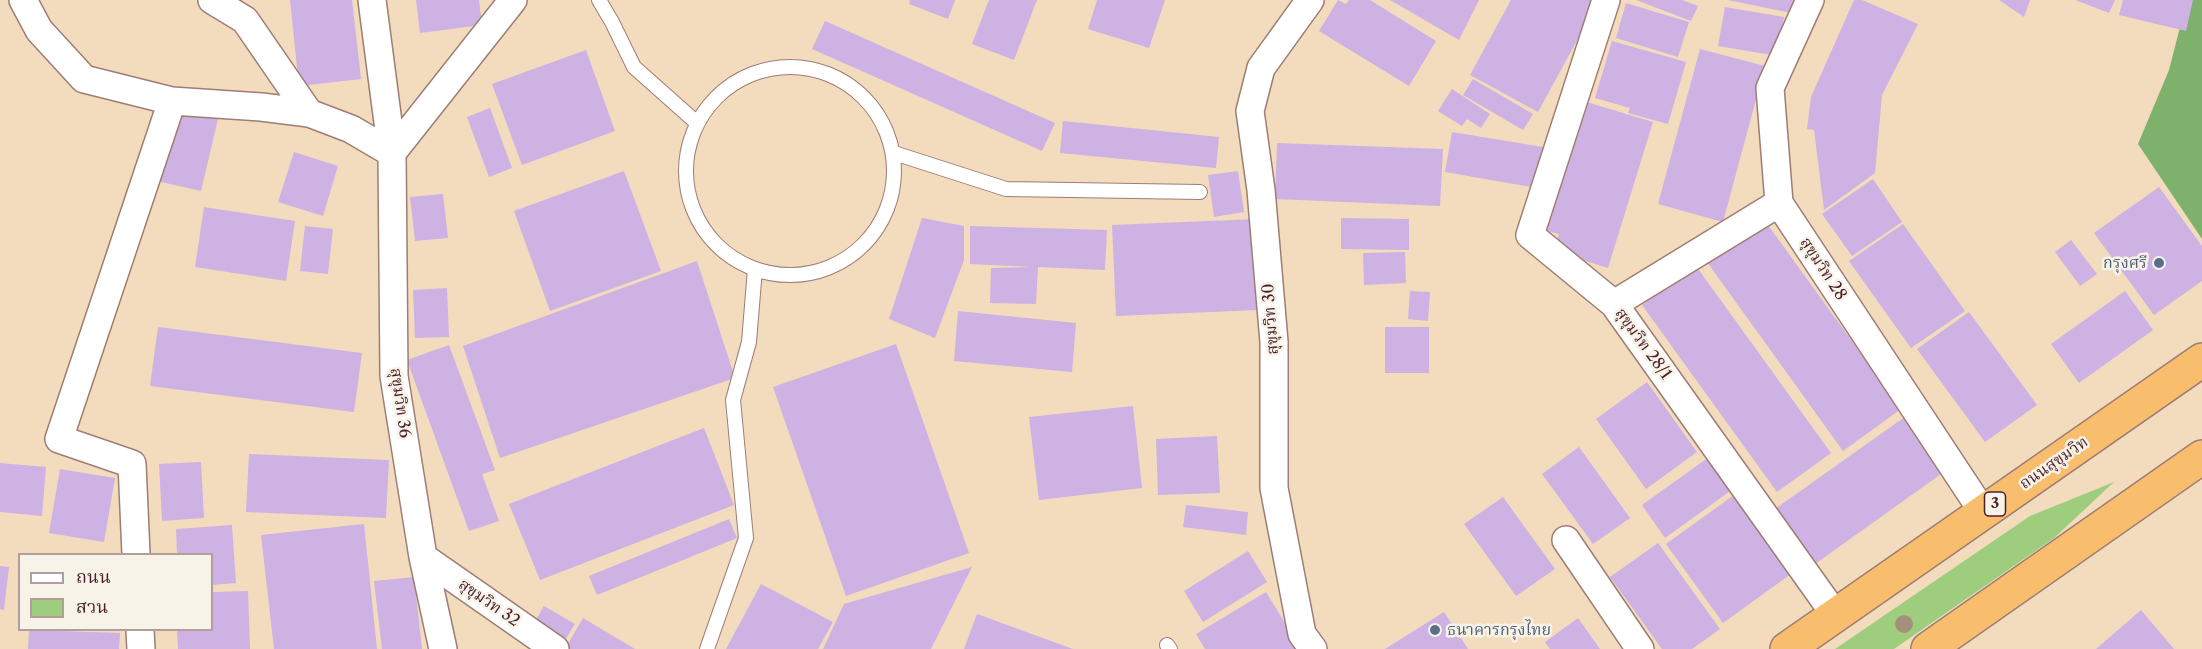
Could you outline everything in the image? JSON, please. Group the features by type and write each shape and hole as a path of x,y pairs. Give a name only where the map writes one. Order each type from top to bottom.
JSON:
{"highway":[{"name":"ถนนสุขุมวิท","path":"1787,649 2202,360"},
{"path":"1928,649 2202,457"}],"street":[{"path":"23,0 39,30 84,79 172,102 261,107 309,114 351,129 392,153 513,0"},
{"path":"212,0 245,20 309,114"},
{"name":"สุขุมวิท 36","path":"372,0 392,153 394,376 423,558 443,649"},
{"name":"สุขุมวิท 30","path":"1310,0 1261,68 1250,111 1261,190 1274,342 1274,488 1302,634 1314,649"},
{"name":"สุขุมวิท 28/1","path":"1606,0 1530,235 1614,304 1836,616"},
{"name":"สุขุมวิท 28","path":"1810,0 1770,88 1779,203 1983,512"},
{"path":"136,553 132,464 58,439 172,102"},
{"path":"1614,304 1779,203"},
{"path":"1566,540 1640,649"},
{"name":"สุขุมวิท 32","path":"423,558 555,649"},
{"path":"140,631 141,649"}],"lane":[{"path":"599,0 634,67 697,123"},
{"path":"795,66 830,74 861,93 883,121 894,153 894,187 883,219 863,246 835,266 802,275 768,274 736,261 710,239 692,211 684,177 687,144 697,123 703,111 728,86 760,70 795,66"},
{"path":"894,153 1006,189 1200,192"},
{"path":"707,649 746,538 734,400 749,342 755,269"}],"green space":[{"path":"2187,0 2202,0 2202,239 2138,144 2169,70"},
{"path":"2114,482 2054,538 1894,649 1835,649 2030,516"}],"building":[{"path":"290,0 352,0 361,79 299,86"},
{"path":"416,0 479,0 482,25 420,33"},
{"path":"910,0 955,0 948,19 909,4"},
{"path":"989,0 1037,0 1014,60 972,44"},
{"path":"1097,0 1165,0 1149,48 1088,29"},
{"path":"1338,0 1346,4 1349,0 1370,0 1436,41 1409,86 1319,31"},
{"path":"1390,0 1479,0 1459,40"},
{"path":"1511,0 1599,0 1538,112 1470,75"},
{"path":"1636,0 1682,0 1698,6 1691,21"},
{"path":"1728,0 1804,0 1801,15"},
{"path":"1854,0 1862,0 1918,24 1882,95 1875,173 1824,210 1814,130 1807,129 1811,97"},
{"path":"1999,0 2030,0 2024,17"},
{"path":"2075,0 2115,0 2109,13"},
{"path":"2123,0 2193,0 2186,31 2119,15"},
{"path":"1626,3 1689,22 1678,57 1616,38"},
{"path":"1725,7 1784,17 1777,56 1718,46"},
{"path":"825,21 1055,123 1042,151 812,49"},
{"path":"1612,41 1686,62 1668,124 1628,113 1630,108 1595,98"},
{"path":"1700,49 1765,66 1723,222 1658,204"},
{"path":"586,50 615,131 522,165 492,84"},
{"path":"1473,79 1533,114 1523,130 1463,95"},
{"path":"1452,89 1490,114 1481,128 1467,119 1462,126 1438,111"},
{"path":"1583,101 1653,122 1608,268 1554,251 1559,234 1543,230"},
{"path":"490,108 512,168 489,177 467,117"},
{"path":"174,109 218,119 201,191 157,181"},
{"path":"1063,121 1219,137 1216,168 1060,153"},
{"path":"1452,132 1543,147 1537,188 1445,172"},
{"path":"1277,143 1443,149 1440,206 1275,199"},
{"path":"294,152 338,166 323,216 278,202"},
{"path":"624,171 661,271 550,311 514,211"},
{"path":"1238,171 1244,212 1214,217 1208,175"},
{"path":"1873,179 1902,222 1852,256 1822,214"},
{"name":"กรุงศรี","path":"2159,187 2202,246 2202,281 2154,315 2094,233"},
{"path":"443,194 448,238 415,241 410,197"},
{"path":"204,207 295,221 286,281 195,267"},
{"path":"922,218 964,226 964,260 935,338 889,319"},
{"path":"1341,218 1409,219 1409,250 1341,249"},
{"path":"1256,219 1258,310 1116,316 1112,225"},
{"path":"1765,221 1901,409 1843,451 1707,262"},
{"path":"1903,224 1965,311 1911,348 1849,261"},
{"path":"305,226 333,229 328,274 300,271"},
{"path":"970,226 1107,230 1105,270 1038,267 1036,304 990,303 991,268 1033,267 970,264"},
{"path":"2071,240 2097,274 2080,286 2055,252"},
{"path":"1405,252 1406,283 1364,285 1363,253"},
{"path":"697,261 735,378 500,458 463,346"},
{"path":"1696,266 1831,453 1777,492 1642,305"},
{"path":"447,288 449,337 415,338 413,290"},
{"path":"1410,291 1430,292 1428,321 1408,319"},
{"path":"2125,291 2153,330 2079,383 2051,344"},
{"path":"958,311 1076,323 1072,372 954,361"},
{"path":"1969,312 2037,405 1985,442 1917,349"},
{"path":"158,327 362,353 354,412 150,386"},
{"path":"1385,327 1429,327 1429,373 1385,373"},
{"path":"896,344 969,553 846,596 773,387"},
{"path":"449,345 495,470 482,474 499,521 469,531 407,360"},
{"path":"1647,382 1697,452 1646,489 1596,419"},
{"path":"1133,406 1142,488 1039,500 1029,417"},
{"path":"1909,414 1948,469 1815,564 1775,509"},
{"path":"704,428 734,505 540,580 509,504"},
{"path":"1217,436 1220,493 1158,495 1156,439"},
{"path":"1579,447 1630,518 1593,544 1542,474"},
{"path":"249,454 389,460 386,518 246,512"},
{"path":"1709,457 1733,489 1665,538 1642,505"},
{"path":"201,462 204,518 162,521 159,464"},
{"path":"0,463 46,467 42,516 0,512"},
{"path":"60,469 115,478 104,542 49,533"},
{"path":"1734,495 1791,574 1723,623 1666,544"},
{"path":"1503,497 1555,569 1516,596 1464,524"},
{"path":"1186,505 1248,512 1246,535 1183,527"},
{"path":"729,519 737,538 597,595 589,576"},
{"path":"364,524 377,649 274,649 261,535"},
{"path":"232,525 236,583 213,585 213,553 177,553 176,529"},
{"path":"1658,543 1720,629 1692,649 1662,649 1610,577"},
{"path":"1248,551 1267,582 1203,622 1184,591"},
{"path":"0,566 9,567 4,610 0,609"},
{"path":"972,567 931,649 823,649 844,604"},
{"path":"414,577 422,649 382,649 374,581"},
{"path":"761,584 833,622 818,649 726,649"},
{"path":"248,591 250,649 178,649 177,631 213,631 213,592"},
{"path":"1266,592 1301,649 1205,649 1196,634"},
{"path":"544,606 575,624 565,640 534,623"},
{"path":"2141,610 2174,649 2096,649"},
{"name":"ธนาคารกรุงไทย","path":"1444,612 1468,649 1385,649"},
{"path":"977,614 1073,649 964,649"},
{"path":"583,618 635,649 569,649 566,647"},
{"path":"1578,618 1600,649 1550,649 1545,642"},
{"path":"29,631 120,633 119,649 28,649"}],"place":[{"name":"กรุงศรี","path":"2159,263"},
{"name":"ธนาคารกรุงไทย","path":"1435,630"}]}
